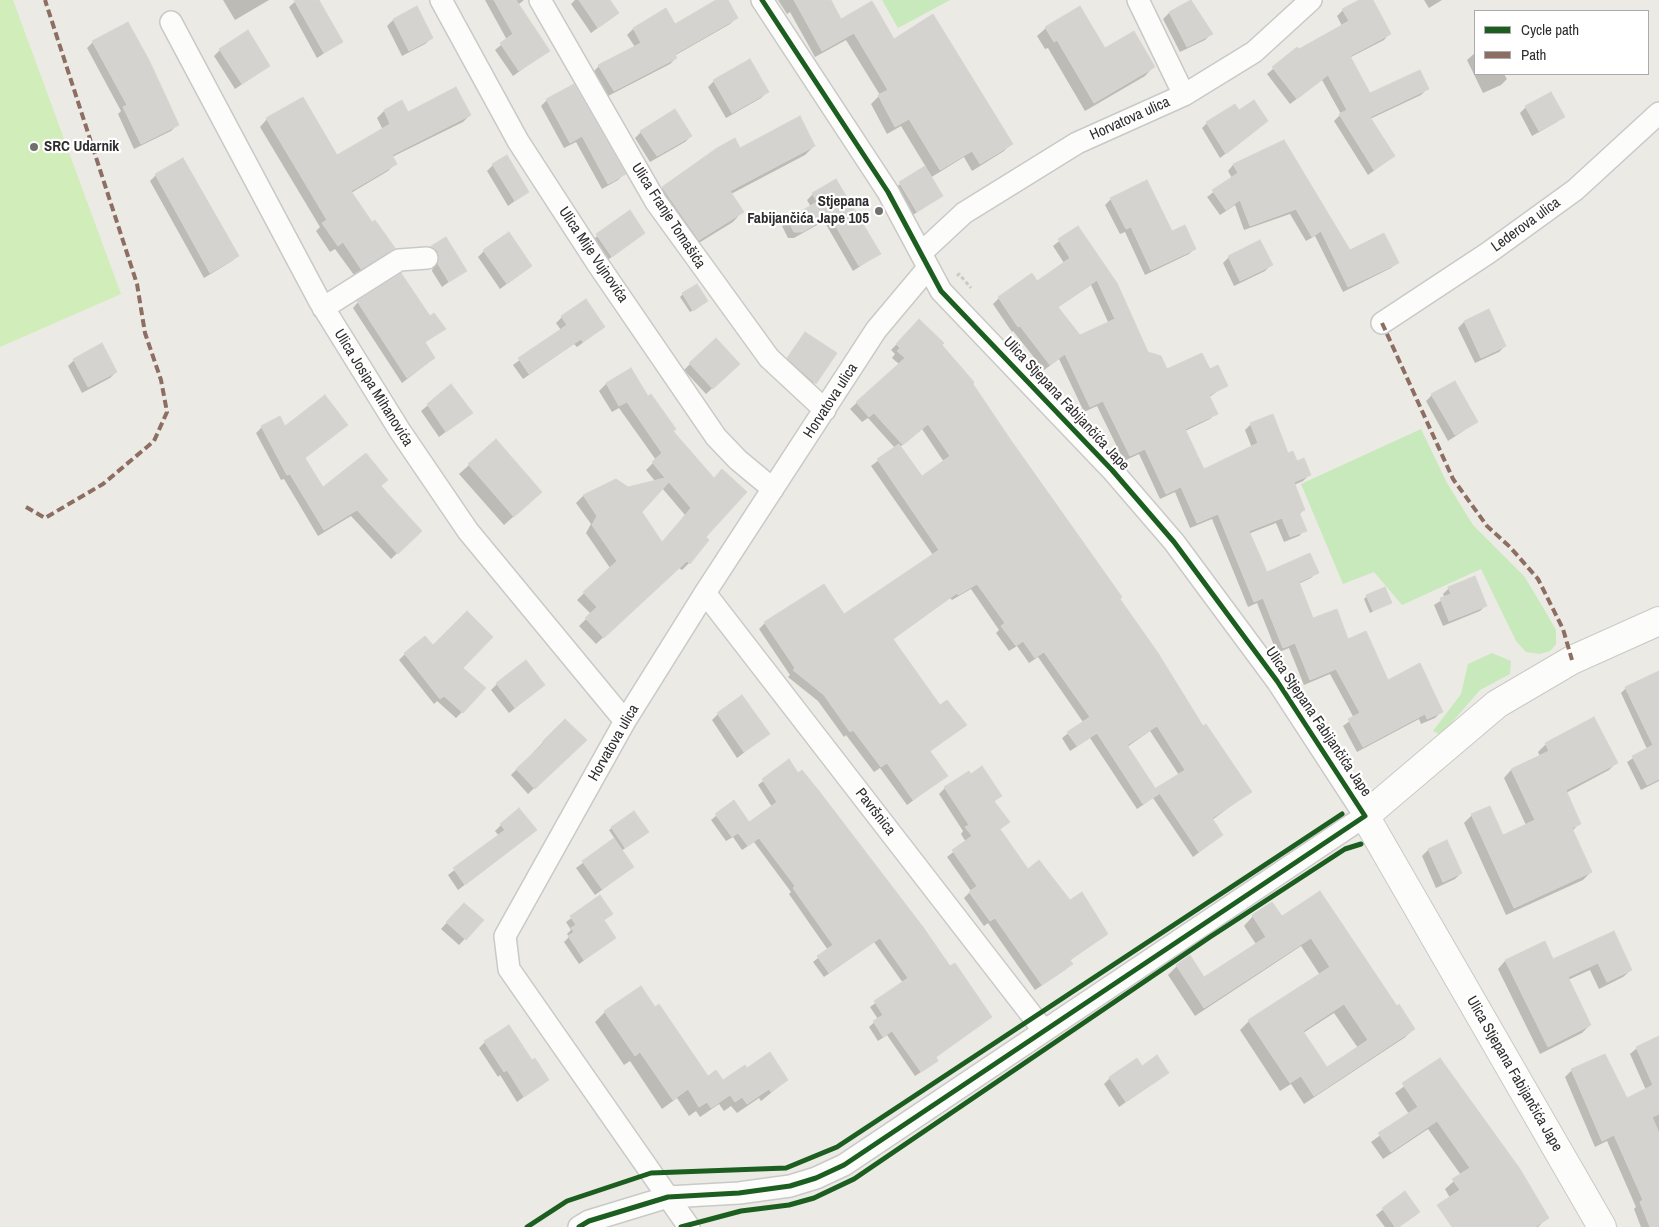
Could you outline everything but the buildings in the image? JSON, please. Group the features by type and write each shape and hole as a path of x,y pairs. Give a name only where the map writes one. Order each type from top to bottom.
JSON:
{"main road":[{"path":"1365,816 1498,704 1572,660 1659,621"},
{"name":"Ulica Stjepana Fabijančića Jape","path":"1365,816 1602,1227"}],"street":[{"name":"Ulica Mije Vujnovića","path":"442,0 518,141 597,263 716,437 744,466 773,489"},
{"name":"Ulica Franje Tomašića","path":"540,0 656,202 769,358 825,410"},
{"name":"Ulica Stjepana Fabijančića Jape","path":"762,0 888,192 941,291 1106,463 1174,542 1277,682 1365,816"},
{"path":"1138,0 1184,94"},
{"name":"Horvatova ulica","path":"690,1227 509,968 505,936 625,721 705,593 876,330 924,260 964,213 1078,143 1184,94 1254,52 1311,0"},
{"name":"Ulica Josipa Mihanovića","path":"171,22 323,308 400,431 468,531 625,721"},
{"name":"Lederova ulica","path":"1382,324 1488,253 1575,190 1659,113"},
{"path":"323,308 399,260 427,258"},
{"name":"Pavršnica","path":"705,593 1044,1031"},
{"path":"579,1227 589,1221 668,1197 739,1193 790,1186 816,1178 844,1165 1365,816"}],"green space":[{"name":"SRC Udarnik","path":"0,0 13,0 121,294 0,347"},
{"path":"882,0 950,0 898,28"},
{"path":"1421,429 1447,483 1473,525 1524,576 1541,604 1556,630 1556,644 1550,651 1540,654 1526,652 1516,641 1481,569 1402,605 1374,572 1343,584 1301,484"},
{"path":"1492,653 1511,661 1510,674 1480,690 1441,735 1433,731 1461,694 1468,664"}],"marked path":[{"path":"26,507 45,518 103,484 154,441 167,412 161,380 145,333 137,284 45,0"},
{"path":"1382,323 1453,479 1487,526 1510,547 1538,579 1563,629 1572,660"}],"cycle path":[{"path":"579,1227 589,1221 668,1197 739,1193 790,1186 816,1178 844,1165 1365,816 1277,681 1174,542 1112,470 941,291 888,192 762,0"},
{"path":"527,1227 567,1201 651,1173 786,1168 837,1147 1342,814"},
{"path":"681,1227 741,1211 789,1205 814,1198 854,1179 1210,937 1345,849 1361,844"}],"place":[{"name":"SRC Udarnik","path":"34,147"},
{"name":"Stjepana Fabijančića Jape 105","path":"879,211"}]}
